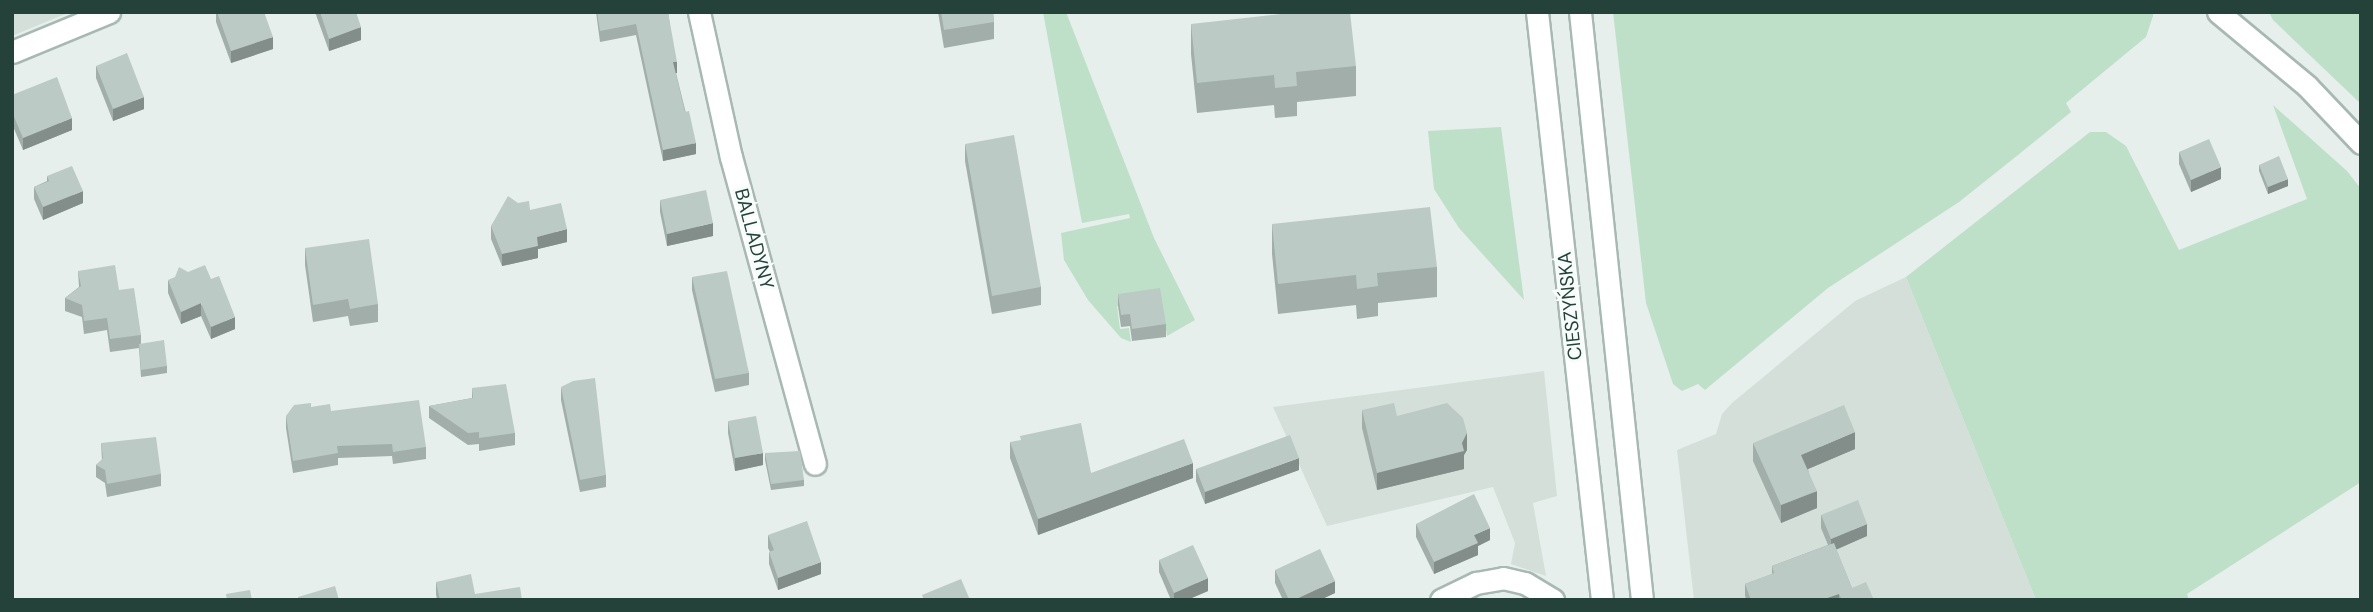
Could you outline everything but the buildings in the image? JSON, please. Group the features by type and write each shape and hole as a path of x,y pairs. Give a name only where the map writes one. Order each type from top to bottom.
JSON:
{"main road":[{"path":"12,52 109,12"},
{"name":"BALLADYNY","path":"699,12 731,157 815,464"},
{"name":"CIESZYŃSKA","path":"1537,12 1602,600"},
{"name":"CIESZYŃSKA","path":"1580,12 1642,600"},
{"path":"2218,12 2307,86 2361,142"},
{"path":"1441,600 1476,583 1503,578 1525,583 1553,600"}],"shaded area":[{"path":"12,12 70,12 12,36"},
{"path":"1906,277 2036,600 1694,600 1677,450 1716,434 1722,414 1732,403 1855,301"},
{"path":"1544,371 1557,496 1533,503 1546,576 1511,564 1515,543 1493,487 1327,526 1273,407"}],"green space":[{"path":"1043,12 1066,12 1154,238 1195,320 1167,336 1161,299 1117,306 1120,329 1129,328 1131,342 1121,338 1088,300 1064,260 1061,233 1130,218 1129,214 1082,223"},
{"path":"1613,12 2153,12 2153,16 2146,37 2066,103 2071,112 1959,202 1828,288 1705,390 1698,384 1682,391 1673,384 1646,303"},
{"path":"2269,12 2361,12 2361,104 2273,20"},
{"path":"2273,105 2347,171 2361,189 2361,482 2187,594 2189,600 2036,600 1906,277 2090,132 2106,132 2126,146 2179,250 2307,199"},
{"path":"1501,127 1524,300 1459,228 1434,189 1428,131"}]}
